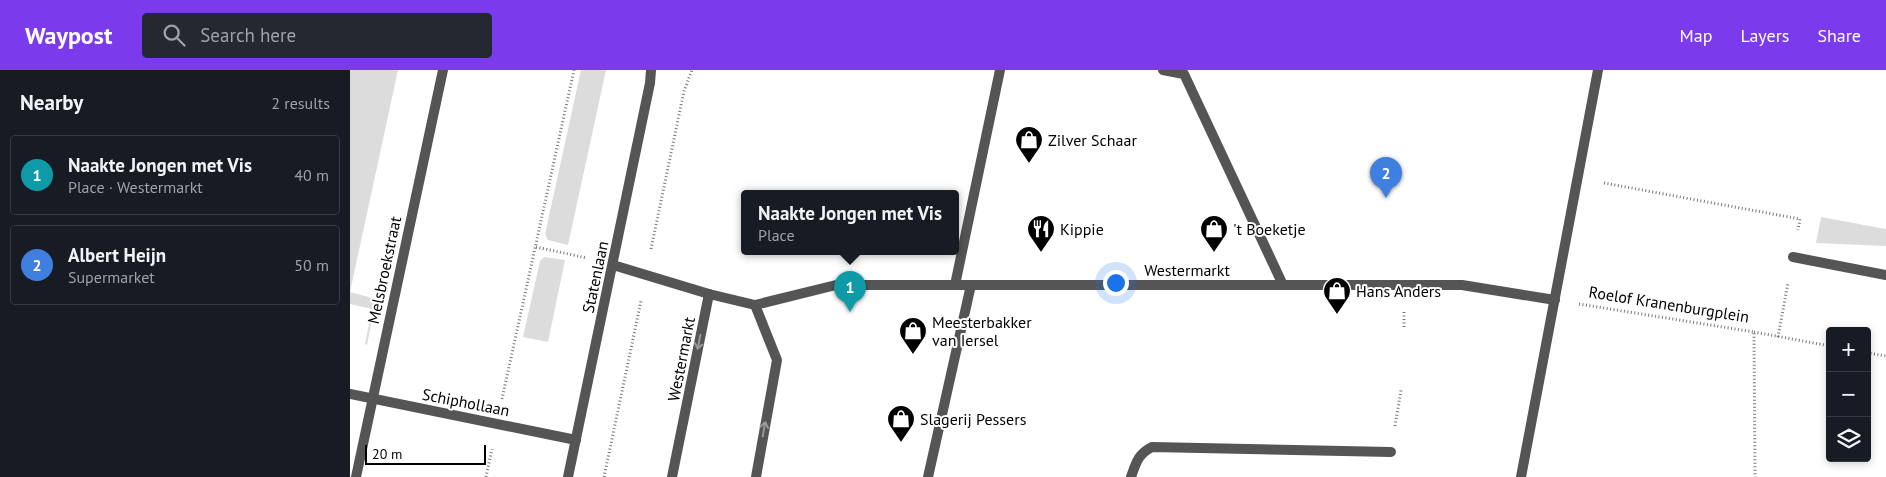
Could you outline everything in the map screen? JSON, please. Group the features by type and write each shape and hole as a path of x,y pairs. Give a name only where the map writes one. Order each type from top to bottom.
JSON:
{"street":[{"name":"Melsbroekstraat","path":"356,477 443,70"},
{"name":"Statenlaan","path":"568,477 614,265 651,70"},
{"name":"Statenlaan","path":"650,83 658,70"},
{"path":"955,285 1000,70"},
{"path":"1163,70 1184,74 1283,284"},
{"path":"1521,477 1598,70"},
{"path":"1793,257 1886,275"},
{"path":"614,265 709,294"},
{"name":"Westermarkt","path":"672,477 709,294 755,305 836,285 1462,284 1555,300"},
{"path":"928,477 971,285"},
{"path":"755,305 776,360 756,477"},
{"name":"Schiphollaan","path":"350,394 576,440"},
{"path":"1131,477 1138,457 1143,451 1152,446 1391,452"}],"path":[{"path":"497,423 574,70"},
{"path":"1578,178 1800,219 1778,337"},
{"path":"536,246 614,265"},
{"name":"Roelof Kranenburgplein","path":"1555,300 1754,332 1755,477"},
{"path":"1754,332 1826,345"},
{"path":"1871,354 1886,356"}],"shaded area":[{"path":"350,70 398,70 350,292"},
{"path":"581,70 606,70 568,245 548,240 545,234"},
{"path":"1821,217 1886,229 1886,246 1816,243"},
{"path":"544,257 565,260 548,342 523,337 540,261"},
{"path":"350,292 376,299 367,345 365,344 372,309 350,304"}],"place":[{"name":"Zilver Schaar","path":"1029,164"},
{"name":"Albert Heijn","path":"1386,198"},
{"name":"Kippie","path":"1041,253"},
{"name":"'t Boeketje","path":"1214,253"},
{"name":"Naakte Jongen met Vis","path":"850,312"},
{"name":"Hans Anders","path":"1337,315"},
{"name":"Meesterbakker van Iersel","path":"913,355"},
{"name":"Slagerij Pessers","path":"901,443"}]}
